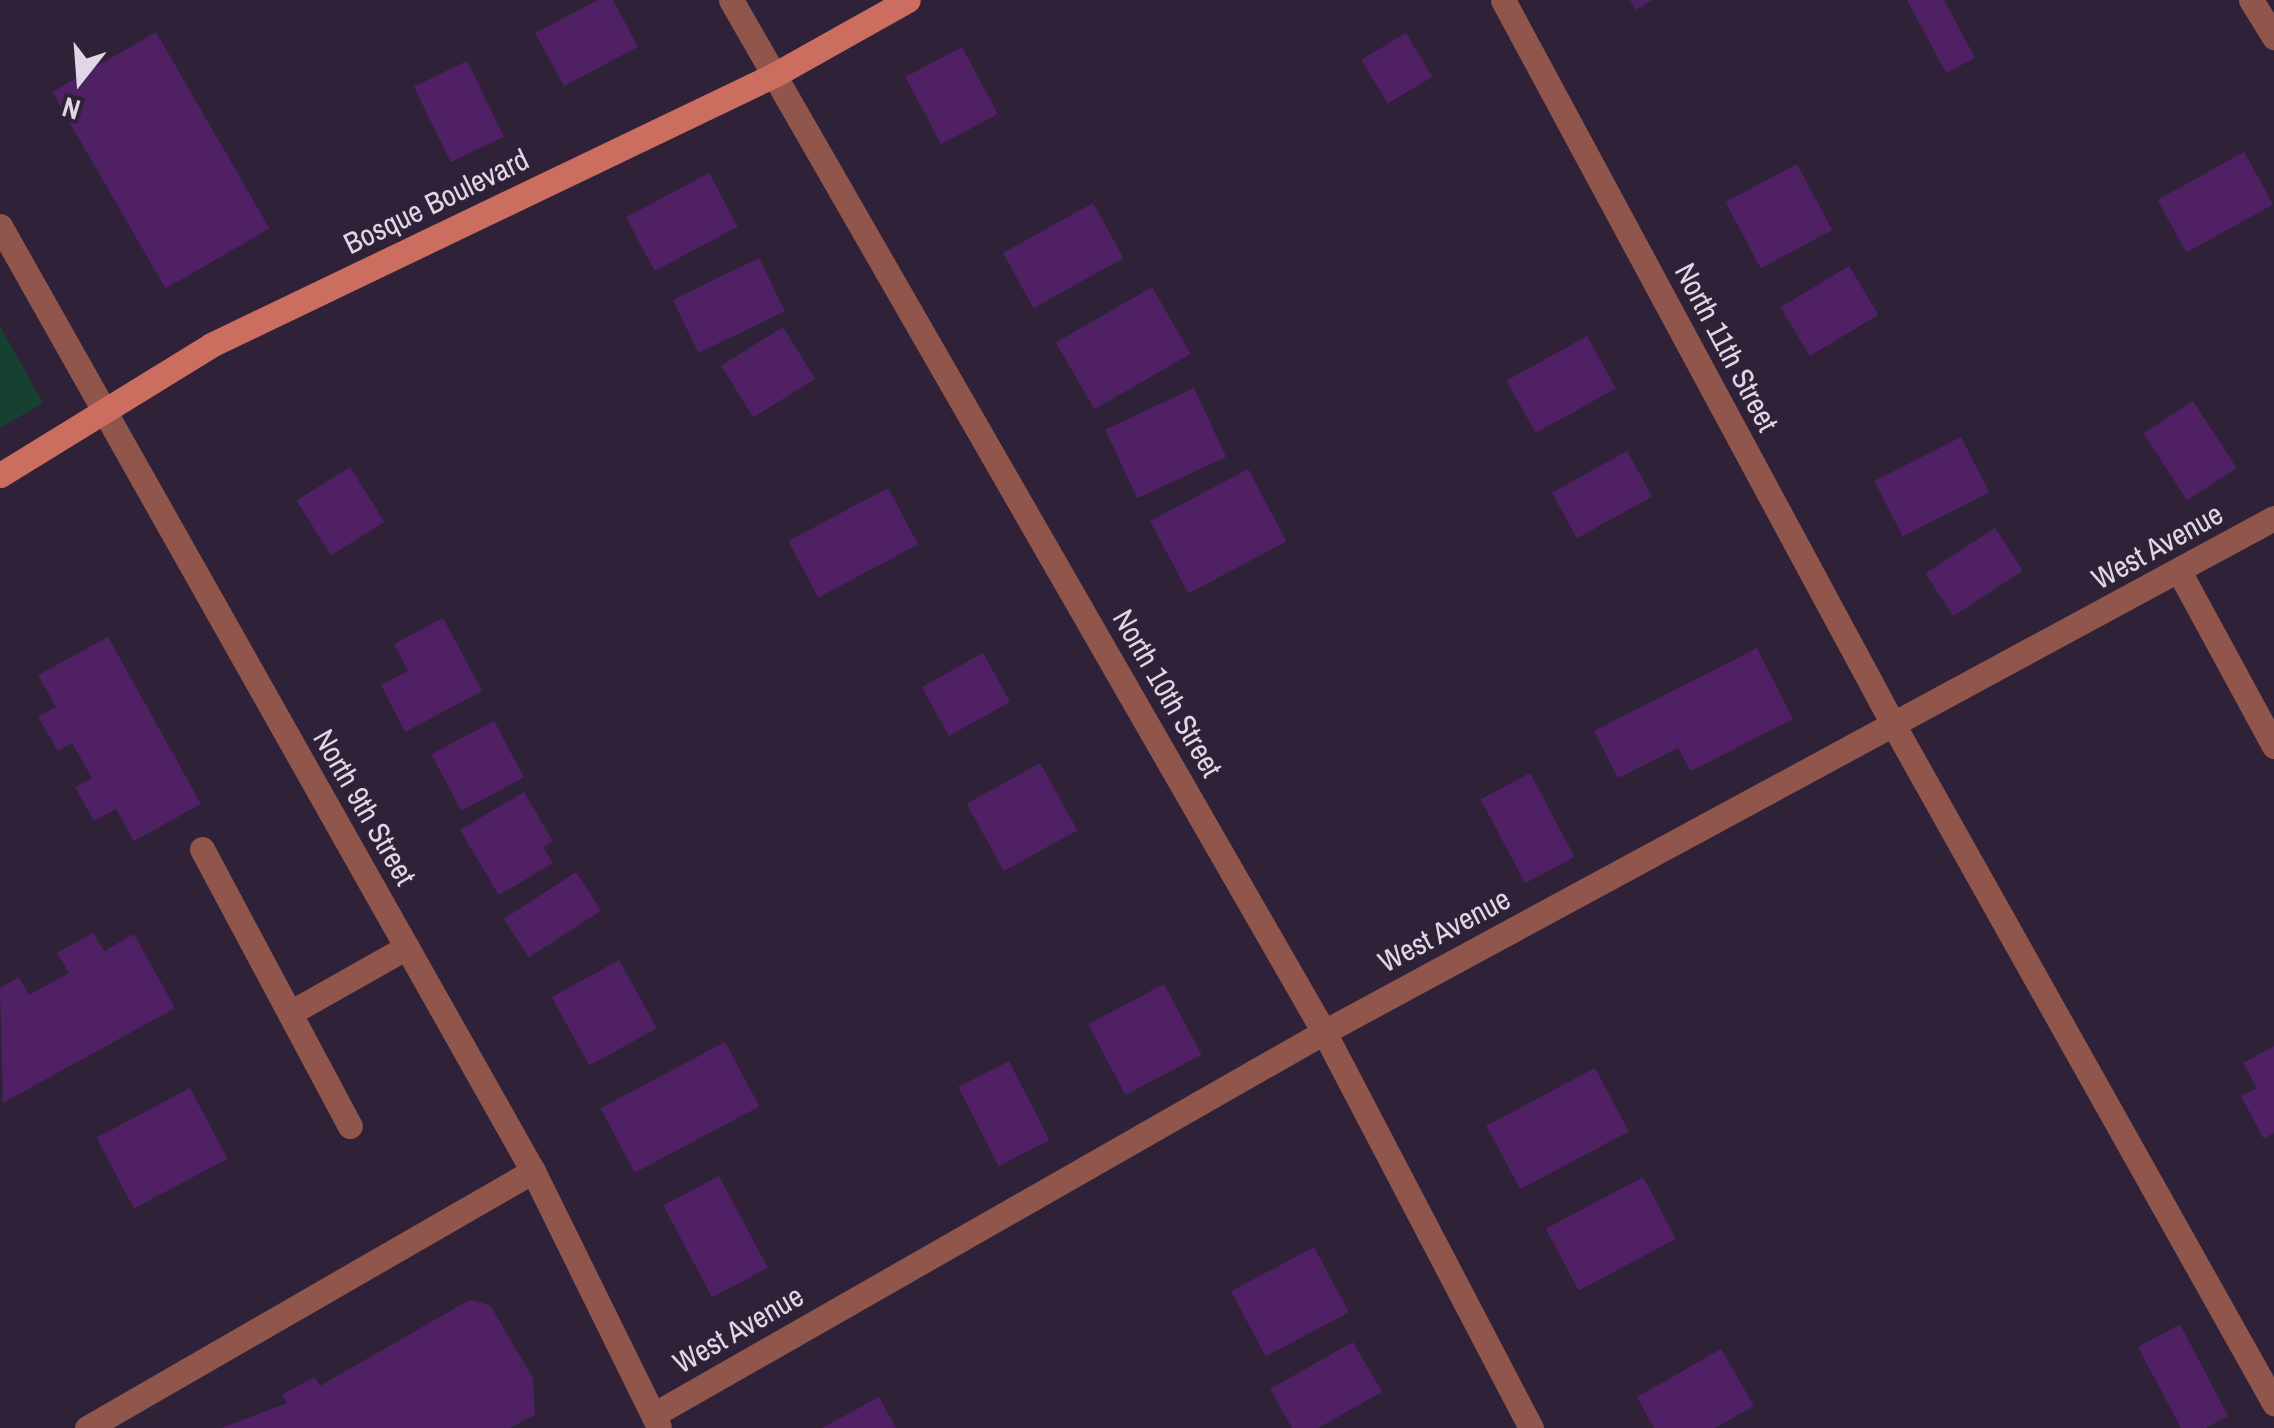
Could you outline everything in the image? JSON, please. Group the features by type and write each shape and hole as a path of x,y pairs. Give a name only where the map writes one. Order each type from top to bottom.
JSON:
{"main road":[{"name":"Bosque Boulevard","path":"0,475 211,346 776,74 908,0"}],"street":[{"name":"North 10th Street","path":"732,0 1324,1032 1531,1428"},
{"name":"North 11th Street","path":"1503,0 1893,724 2274,1404"},
{"path":"2251,0 2274,36"},
{"name":"North 9th Street","path":"0,226 99,414 533,1171 656,1422"},
{"name":"West Avenue","path":"656,1422 1324,1032 2180,573 2274,518"},
{"path":"2180,573 2274,746"},
{"path":"202,849 350,1126"},
{"path":"290,1013 407,947"},
{"path":"87,1428 533,1171"}],"green space":[{"path":"0,326 43,403 0,428"}],"building":[{"path":"598,0 613,0 638,47 564,86 535,33"},
{"path":"1630,0 1652,0 1636,10"},
{"path":"1907,0 1944,0 1975,58 1946,73"},
{"path":"156,32 270,229 166,289 52,92"},
{"path":"1406,33 1432,77 1388,103 1361,60"},
{"path":"962,47 998,114 941,144 905,77"},
{"path":"467,61 504,136 451,162 414,87"},
{"path":"2244,152 2273,204 2187,252 2157,200"},
{"path":"1797,164 1832,230 1761,268 1725,202"},
{"path":"709,173 738,227 655,271 626,217"},
{"path":"1093,203 1124,258 1033,308 1003,253"},
{"path":"759,258 785,311 699,353 673,300"},
{"path":"1849,266 1878,315 1810,356 1780,307"},
{"path":"1152,287 1190,354 1094,409 1056,343"},
{"path":"783,327 815,379 753,417 721,366"},
{"path":"1587,336 1616,388 1536,433 1507,381"},
{"path":"1194,388 1226,457 1137,498 1105,429"},
{"path":"2193,401 2237,468 2187,500 2144,433"},
{"path":"1961,437 1989,492 1903,536 1875,481"},
{"path":"1627,451 1652,496 1577,538 1552,493"},
{"path":"350,467 384,522 331,556 297,500"},
{"path":"1248,469 1286,541 1188,594 1150,521"},
{"path":"888,488 918,545 818,598 788,541"},
{"path":"1995,528 2023,571 1953,616 1925,573"},
{"path":"443,618 482,691 405,732 381,685 408,671 394,644"},
{"path":"108,637 201,804 134,841 116,809 94,821 75,787 92,778 72,743 58,751 38,717 56,707 38,675"},
{"path":"1757,648 1793,719 1691,771 1678,748 1618,778 1594,731"},
{"path":"983,653 1010,702 949,736 922,687"},
{"path":"494,721 524,778 461,811 431,754"},
{"path":"1040,763 1077,830 1004,871 967,804"},
{"path":"1530,773 1575,857 1525,883 1481,799"},
{"path":"524,792 553,841 543,847 553,863 499,895 460,830"},
{"path":"576,872 601,911 529,957 504,919"},
{"path":"93,933 104,951 134,934 175,1008 3,1103 0,988 19,977 29,995 69,973 57,953"},
{"path":"619,960 657,1028 589,1066 552,997"},
{"path":"1164,984 1202,1055 1126,1095 1088,1024"},
{"path":"725,1042 759,1106 635,1173 601,1108"},
{"path":"2274,1046 2274,1133 2264,1139 2241,1096 2257,1088 2243,1063"},
{"path":"1009,1061 1049,1140 999,1166 958,1087"},
{"path":"1595,1068 1629,1132 1520,1189 1486,1126"},
{"path":"190,1088 228,1159 134,1208 96,1138"},
{"path":"719,1176 768,1268 712,1297 663,1206"},
{"path":"1643,1177 1676,1239 1579,1290 1546,1229"},
{"path":"1314,1247 1349,1312 1266,1356 1231,1291"},
{"path":"469,1300 490,1305 533,1378 535,1415 510,1428 221,1428 287,1403 282,1394 315,1377 320,1386"},
{"path":"2180,1324 2228,1416 2206,1428 2181,1428 2138,1347"},
{"path":"1353,1342 1382,1392 1318,1428 1292,1428 1270,1389"},
{"path":"1721,1349 1754,1406 1715,1428 1654,1428 1637,1397"},
{"path":"879,1397 896,1428 822,1428"}]}
